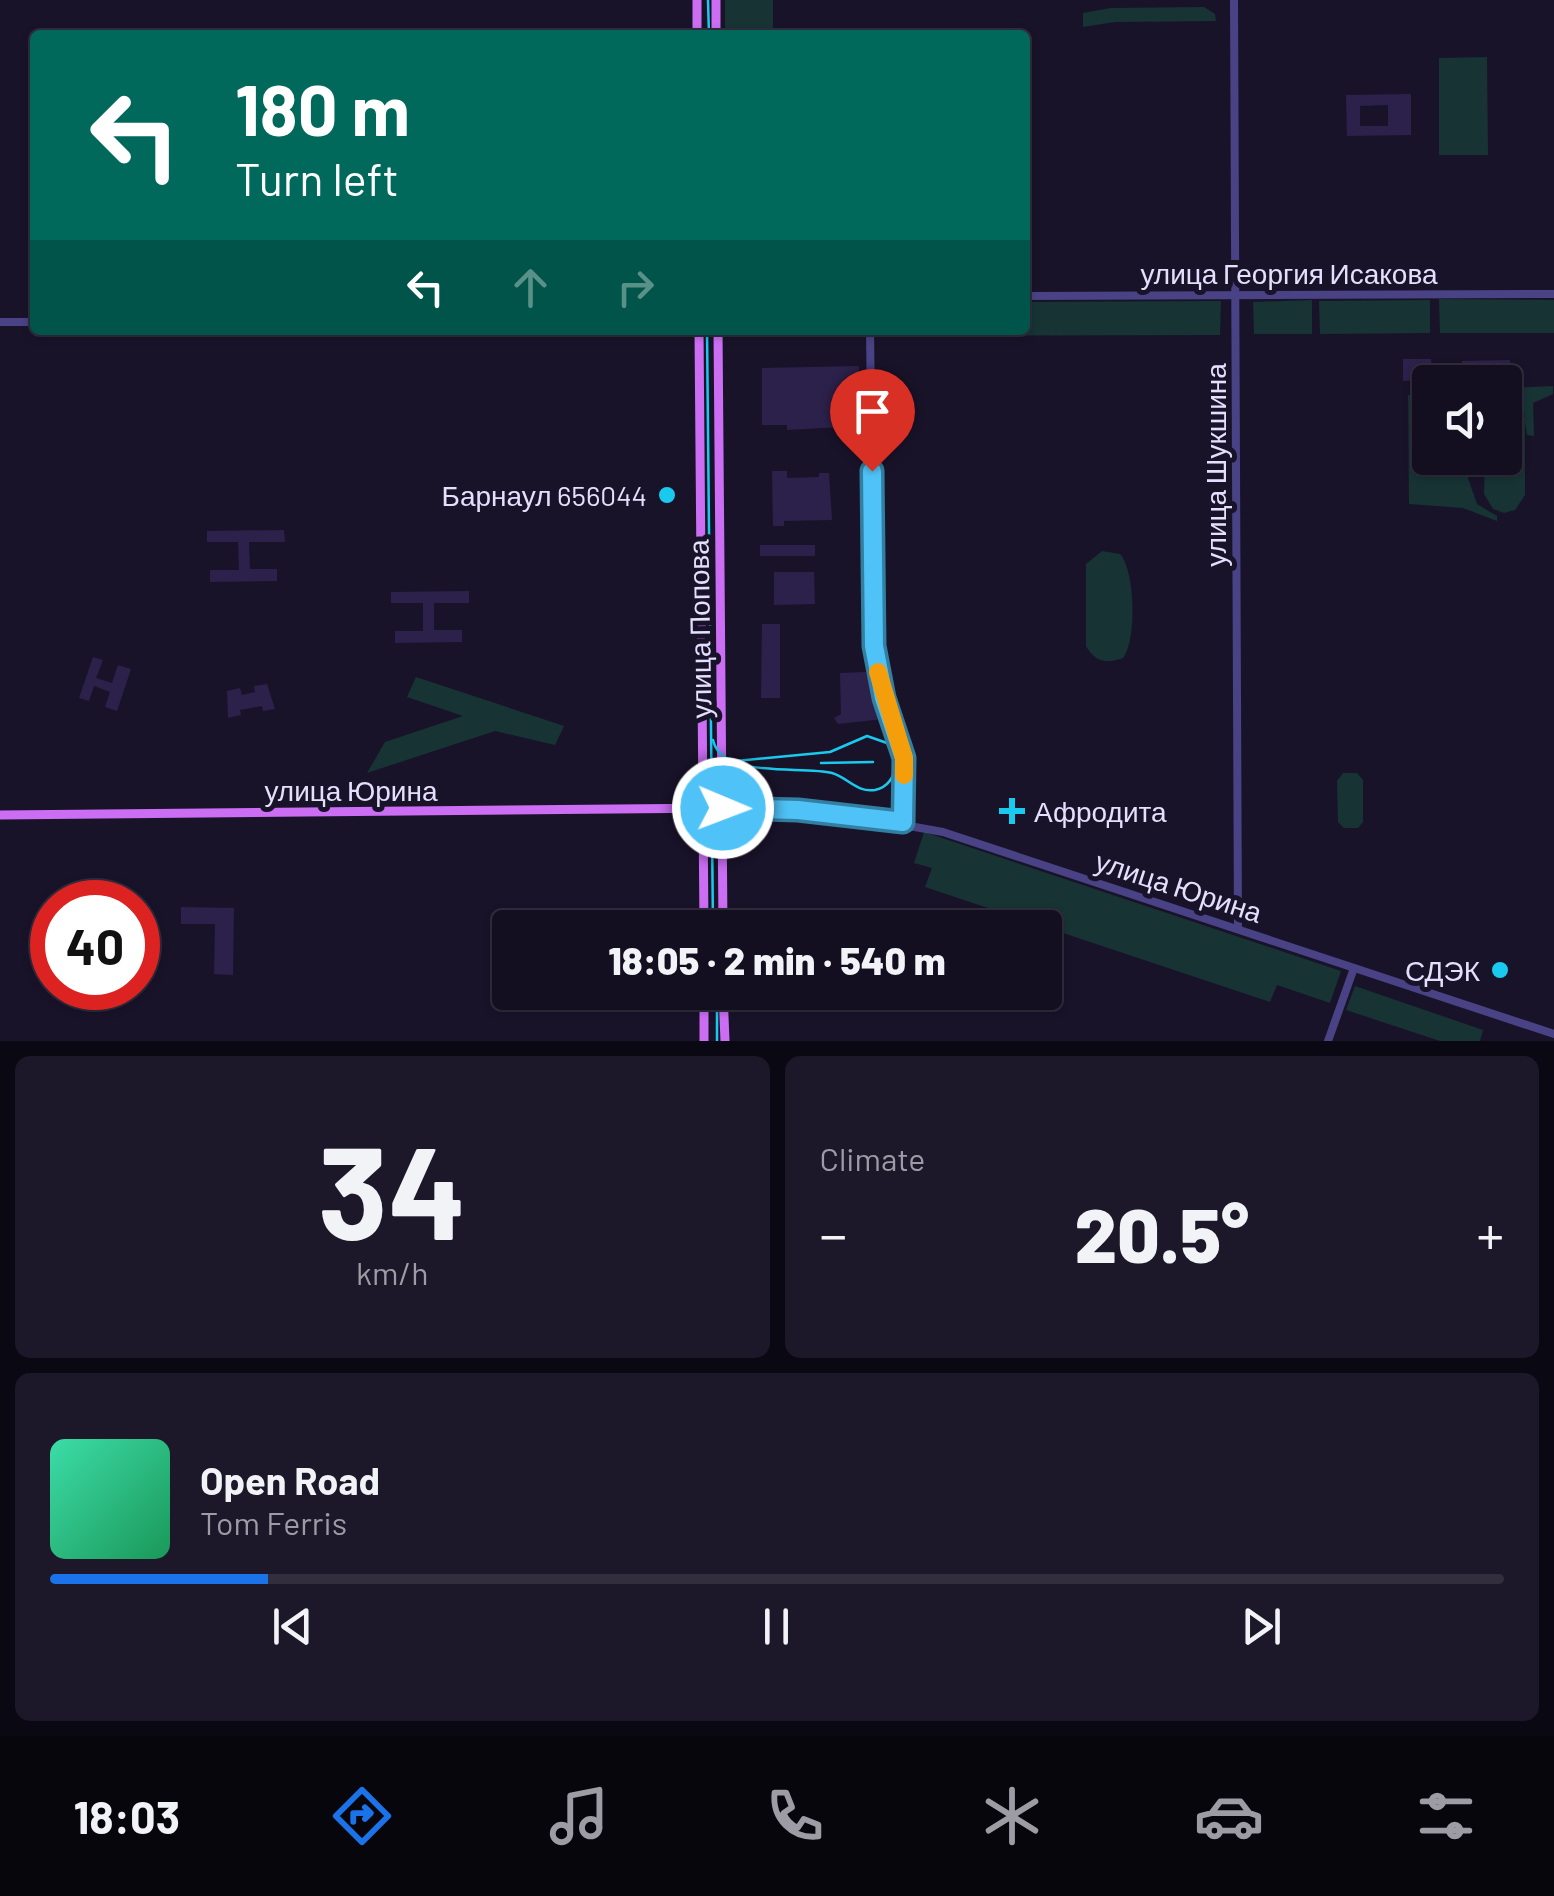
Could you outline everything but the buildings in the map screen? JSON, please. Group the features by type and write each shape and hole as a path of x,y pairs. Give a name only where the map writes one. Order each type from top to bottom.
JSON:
{"main road":[{"path":"697,0 697,30"},
{"path":"716,0 716,30"},
{"name":"улица Попова","path":"699,335 704,910"},
{"name":"улица Попова","path":"718,335 723,910"},
{"path":"702,622 722,621"},
{"name":"улица Юрина","path":"0,814 723,808"},
{"path":"704,1010 704,1041"},
{"path":"723,1010 724,1041"}],"street":[{"name":"улица Шукшина","path":"1234,0 1238,929"},
{"name":"улица Георгия Исакова","path":"1030,296 1554,294"},
{"path":"0,322 30,322"},
{"path":"870,335 874,646 884,698 904,758 903,822"},
{"name":"улица Юрина","path":"723,808 798,810 903,822 969,840 1554,1034"},
{"path":"1328,1041 1354,968"}],"green space":[{"path":"725,0 773,0 773,30 725,30"},
{"path":"1204,7 1215,14 1216,21 1115,22 1083,27 1083,13 1111,8"},
{"path":"1487,57 1488,155 1439,155 1439,58"},
{"path":"1439,299 1554,300 1554,333 1440,333"},
{"path":"1312,300 1312,334 1254,334 1253,302"},
{"path":"1430,300 1430,333 1320,334 1319,301"},
{"path":"1221,301 1220,335 879,336 1030,335 1030,302"},
{"path":"1553,386 1553,394 1533,403 1534,436 1527,435 1525,423 1525,495 1515,510 1504,513 1493,509 1484,494 1485,475 1522,475 1522,415 1525,417 1522,387"},
{"path":"1408,395 1412,395 1412,475 1469,475 1477,504 1497,516 1497,521 1463,508 1409,504"},
{"path":"1102,551 1120,554 1131,589 1128,649 1123,658 1111,661 1097,658 1086,646 1086,564"},
{"path":"416,677 564,726 555,745 495,731 367,773 385,742 463,716 407,697"},
{"path":"1343,773 1357,773 1363,780 1363,822 1358,828 1344,828 1338,822 1337,781"},
{"path":"924,832 1341,971 1330,1003 1277,985 1270,1002 1062,933 1062,910 994,910 925,887 932,868 914,863"},
{"path":"1355,986 1483,1030 1480,1041 1440,1041 1346,1010"}],"tram line":[{"path":"708,0 709,30"},
{"path":"707,335 713,910"},
{"path":"712,786 720,770 727,765 731,763 736,761 830,752 867,736 887,743 896,761 888,783 869,790 832,773 747,766 731,761 719,753 713,740"},
{"path":"821,763 873,762"},
{"path":"717,1010 717,1041"}],"slow traffic":[{"path":"878,672 904,758 904,775"}],"place":[{"name":"Барнаул 656044","path":"667,495"},
{"name":"Афродита","path":"1012,811"},
{"name":"СДЭК","path":"1500,970"}],"route":[{"path":"723,808 852,814 903,822 904,758 884,698 874,646 872,471"}]}
